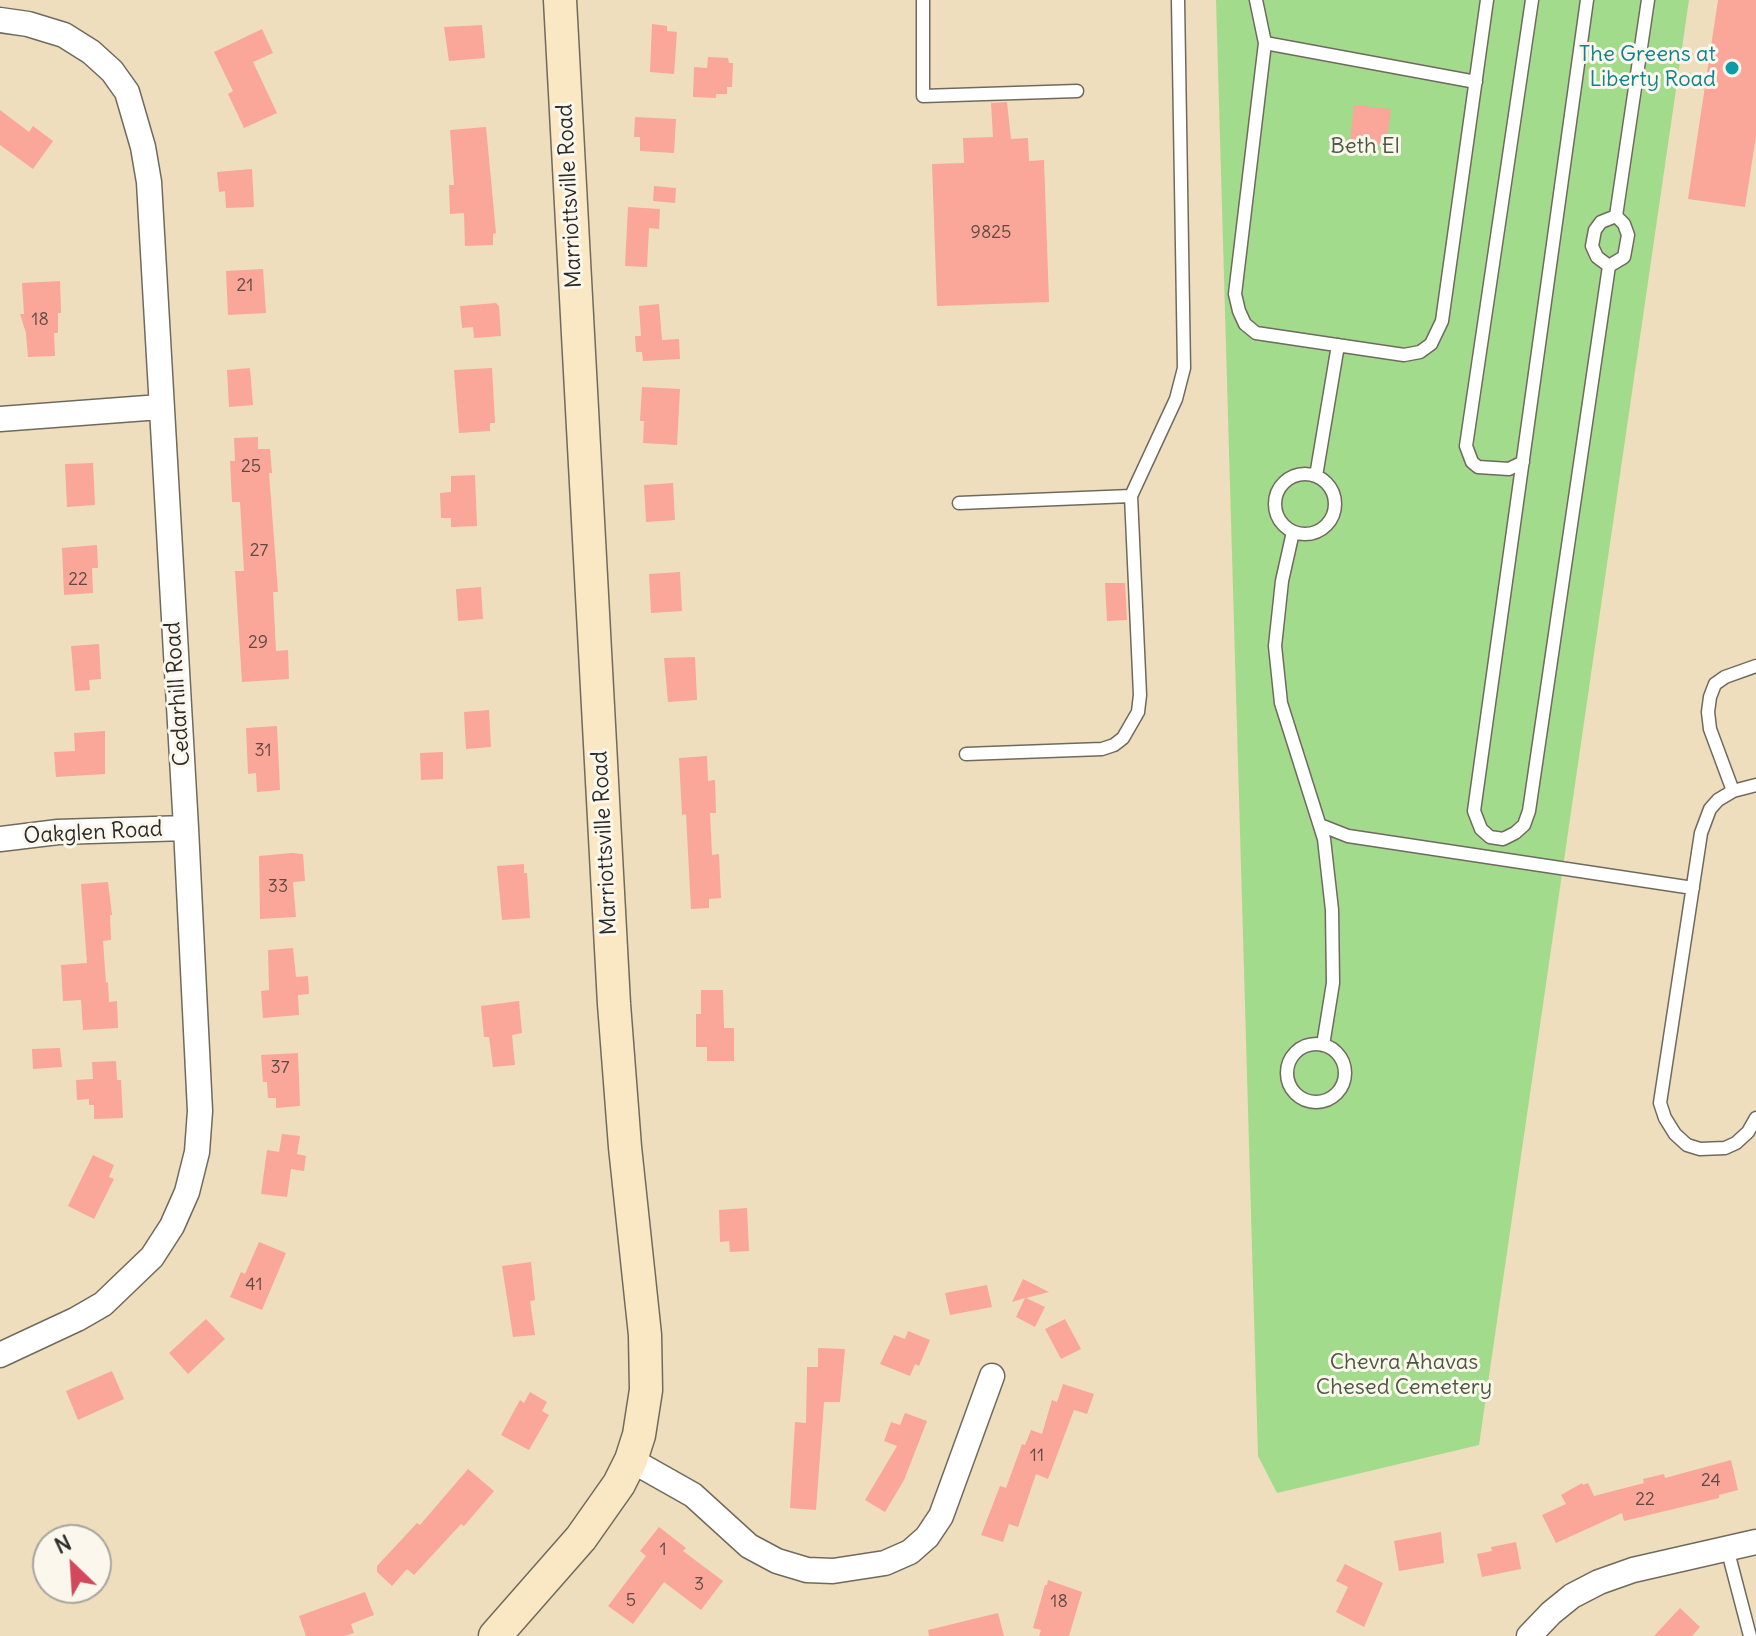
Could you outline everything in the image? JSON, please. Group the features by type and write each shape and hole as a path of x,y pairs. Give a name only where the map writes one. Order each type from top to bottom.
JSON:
{"main road":[{"name":"Marriottsville Road","path":"495,1636 581,1538 619,1484 631,1460 644,1412 646,1367 614,1004 560,0"}],"street":[{"name":"Cedarhill Road","path":"0,20 28,24 64,35 91,52 112,71 127,92 137,118 149,182 200,1111 197,1152 187,1192 172,1226 152,1257 103,1304 0,1355"},
{"path":"0,419 160,407"},
{"name":"Oakglen Road","path":"0,839 58,832 186,828"},
{"path":"631,1460 693,1495 749,1546 777,1561 807,1570 833,1571 885,1563 910,1552 927,1537 941,1516 992,1376"},
{"path":"1529,1636 1572,1596 1599,1582 1633,1570 1756,1542"}],"lane":[{"path":"923,0 923,96 1077,91"},
{"path":"966,754 1102,749 1114,745 1131,727 1138,712 1140,695 1131,496 1176,399 1184,368 1178,0"},
{"path":"1256,0 1265,43 1235,294 1245,324 1256,333 1404,355 1420,352 1431,344 1442,321 1487,0"},
{"path":"1523,462 1509,469 1478,467 1472,462 1466,446 1532,0"},
{"path":"1587,0 1474,811 1481,829 1490,837 1503,839 1515,833 1524,825 1529,811 1609,266"},
{"path":"1616,216 1648,0"},
{"path":"1265,43 1476,82"},
{"path":"1609,266 1597,257 1592,246 1595,230 1601,222 1616,216"},
{"path":"1609,266 1624,257 1628,235 1624,224 1616,216"},
{"path":"1316,476 1338,345"},
{"path":"1298,475 1316,476 1327,483 1333,492 1334,513 1322,530 1312,534 1293,532 1278,518 1276,496 1288,479 1298,475"},
{"path":"959,503 1131,496"},
{"path":"1293,532 1277,613 1275,646 1281,703 1324,839 1332,910 1333,983 1323,1045"},
{"path":"1733,791 1710,729 1710,697 1715,684 1725,677 1756,666"},
{"path":"1756,785 1733,791 1710,809 1701,833 1660,1103 1675,1134 1687,1145 1700,1149 1725,1148 1736,1143 1748,1132 1756,1118"},
{"path":"1320,825 1348,836 1693,888"},
{"path":"1492,857 1495,837"},
{"path":"1323,1045 1337,1052 1343,1061 1344,1082 1332,1098 1315,1102 1306,1100 1291,1087 1287,1076 1288,1065 1300,1049 1323,1045"},
{"path":"1727,1548 1750,1636"}],"green space":[{"path":"1216,0 1689,0 1479,1445 1277,1493 1258,1456"}],"building":[{"name":"The Greens at Liberty Road","path":"1718,0 1756,0 1756,136 1745,207 1688,199"},
{"path":"652,24 667,26 667,31 677,32 674,74 650,72"},
{"path":"482,25 485,58 449,61 444,27"},
{"path":"262,29 273,53 253,62 277,113 244,128 228,94 233,91 214,52"},
{"path":"708,57 728,58 729,63 733,63 732,87 727,87 727,94 716,94 716,98 693,97 694,67 707,68"},
{"path":"1007,102 1011,139 1028,138 1029,161 1044,160 1049,302 937,306 932,164 964,163 963,138 993,137 991,103"},
{"path":"1354,105 1391,109 1386,146 1350,141"},
{"path":"0,110 29,132 33,126 53,141 33,169 0,145"},
{"path":"635,117 676,119 674,153 640,151 640,137 634,137"},
{"path":"486,127 496,233 493,234 493,245 465,246 464,213 450,214 449,185 454,185 450,130"},
{"path":"252,169 254,207 226,208 225,191 219,192 217,172"},
{"path":"654,186 676,188 675,203 653,201"},
{"path":"628,207 660,209 659,229 649,228 647,267 625,266"},
{"path":"263,269 266,313 228,315 226,271"},
{"path":"60,281 61,313 58,313 58,333 54,333 55,356 28,357 26,333 20,314 24,314 22,283"},
{"path":"496,303 499,306 501,336 474,338 473,327 462,328 460,306"},
{"path":"659,304 662,340 679,339 680,359 643,361 642,352 636,352 635,336 641,336 639,306"},
{"path":"250,368 253,405 229,407 227,370"},
{"path":"492,368 495,423 490,423 490,431 459,433 454,370"},
{"path":"642,387 680,389 677,445 643,443 644,421 640,421"},
{"path":"258,437 258,449 270,449 278,592 273,592 276,651 288,650 289,679 242,682 235,571 244,571 240,502 232,502 230,461 235,461 234,438"},
{"path":"93,463 95,505 67,507 65,464"},
{"path":"475,475 477,526 451,527 451,518 441,518 440,493 451,492 451,476"},
{"path":"673,483 675,520 646,522 644,485"},
{"path":"97,545 98,568 92,568 93,593 64,595 62,548"},
{"path":"680,572 682,611 651,613 649,574"},
{"path":"1105,583 1125,583 1127,620 1107,621"},
{"path":"481,587 483,619 458,621 456,589"},
{"path":"99,644 101,679 89,680 90,690 75,691 71,646"},
{"path":"695,657 697,700 668,702 664,658"},
{"path":"489,710 491,747 466,749 464,712"},
{"path":"277,726 280,790 257,792 256,773 248,774 246,728"},
{"path":"105,731 105,774 56,777 54,752 75,751 74,733"},
{"path":"443,752 443,779 421,780 420,753"},
{"path":"707,756 708,781 715,780 716,813 710,813 712,855 719,854 721,898 709,899 709,908 691,909 686,814 682,815 679,758"},
{"path":"303,854 305,881 293,882 296,917 260,919 259,856"},
{"path":"524,864 530,918 502,920 497,866"},
{"path":"108,882 111,940 103,941 109,1002 117,1001 118,1028 83,1030 81,1000 63,1001 61,965 87,963 81,884"},
{"path":"293,948 296,977 308,976 309,994 298,995 299,1015 263,1018 261,991 269,990 268,950"},
{"path":"701,990 723,990 724,1028 734,1028 734,1061 707,1061 707,1047 696,1047 696,1014 701,1014"},
{"path":"519,1001 522,1033 512,1035 515,1065 493,1067 489,1037 484,1037 481,1006"},
{"path":"60,1048 62,1067 33,1069 32,1049"},
{"path":"298,1053 300,1106 276,1108 276,1098 268,1098 267,1082 263,1082 261,1055"},
{"path":"116,1061 117,1080 121,1080 123,1118 94,1119 94,1105 89,1105 89,1099 77,1100 76,1080 93,1079 92,1062"},
{"path":"282,1134 300,1136 297,1154 306,1156 304,1171 291,1169 287,1197 261,1194 267,1150 279,1152"},
{"path":"93,1155 114,1165 109,1177 114,1179 94,1219 68,1206"},
{"path":"747,1208 749,1251 730,1252 729,1241 720,1242 719,1210"},
{"path":"259,1242 286,1253 262,1310 230,1297 241,1272 245,1274"},
{"path":"531,1262 535,1300 530,1301 535,1335 513,1337 502,1266"},
{"path":"1023,1279 1049,1292 1026,1298 1045,1307 1035,1327 1016,1317 1025,1298 1012,1302"},
{"path":"987,1285 992,1307 950,1315 945,1293"},
{"path":"206,1319 225,1339 188,1374 169,1353"},
{"path":"1065,1319 1081,1349 1061,1359 1045,1329"},
{"path":"908,1331 930,1340 919,1366 915,1364 910,1376 880,1364 894,1335 905,1339"},
{"path":"818,1348 845,1349 840,1402 824,1402 816,1510 790,1508 795,1422 806,1423 807,1367 818,1367"},
{"path":"112,1371 124,1399 78,1420 66,1391"},
{"path":"1063,1384 1094,1394 1087,1414 1074,1410 1048,1479 1036,1474 1018,1527 1009,1524 1003,1542 981,1535 1000,1486 1006,1488 1022,1444 1025,1445 1031,1430 1042,1434 1052,1400 1057,1402"},
{"path":"530,1392 547,1402 542,1411 549,1415 529,1450 501,1435 520,1400 524,1403"},
{"path":"905,1413 927,1421 904,1480 885,1512 865,1500 897,1446 884,1441 891,1422 900,1425"},
{"path":"1731,1460 1738,1490 1719,1495 1719,1498 1624,1521 1622,1513 1556,1543 1542,1515 1566,1504 1561,1495 1582,1483 1588,1483 1594,1496 1644,1483 1643,1479 1664,1474 1665,1478"},
{"path":"468,1469 494,1491 464,1526 461,1524 414,1575 407,1569 392,1586 377,1572 377,1566 417,1523 420,1525"},
{"path":"659,1527 686,1548 683,1551 723,1581 701,1610 664,1582 633,1624 608,1606 646,1556 640,1551"},
{"path":"1441,1532 1444,1563 1399,1571 1394,1541"},
{"path":"1516,1542 1521,1569 1482,1577 1477,1554 1492,1551 1491,1547"},
{"path":"1345,1564 1383,1583 1364,1627 1336,1612 1348,1587 1336,1581"},
{"path":"1048,1580 1082,1592 1069,1636 1039,1636 1041,1630 1033,1628"},
{"path":"365,1592 374,1615 351,1624 354,1633 306,1636 299,1616"},
{"path":"1680,1608 1700,1627 1692,1636 1654,1636"},
{"path":"998,1613 1004,1636 929,1636 928,1630"}],"place":[{"name":"The Greens at Liberty Road","path":"1732,68"}],"park label":[{"name":"Beth El","path":"1365,147"},
{"name":"Chevra Ahavas Chesed Cemetery","path":"1404,1376"}]}
